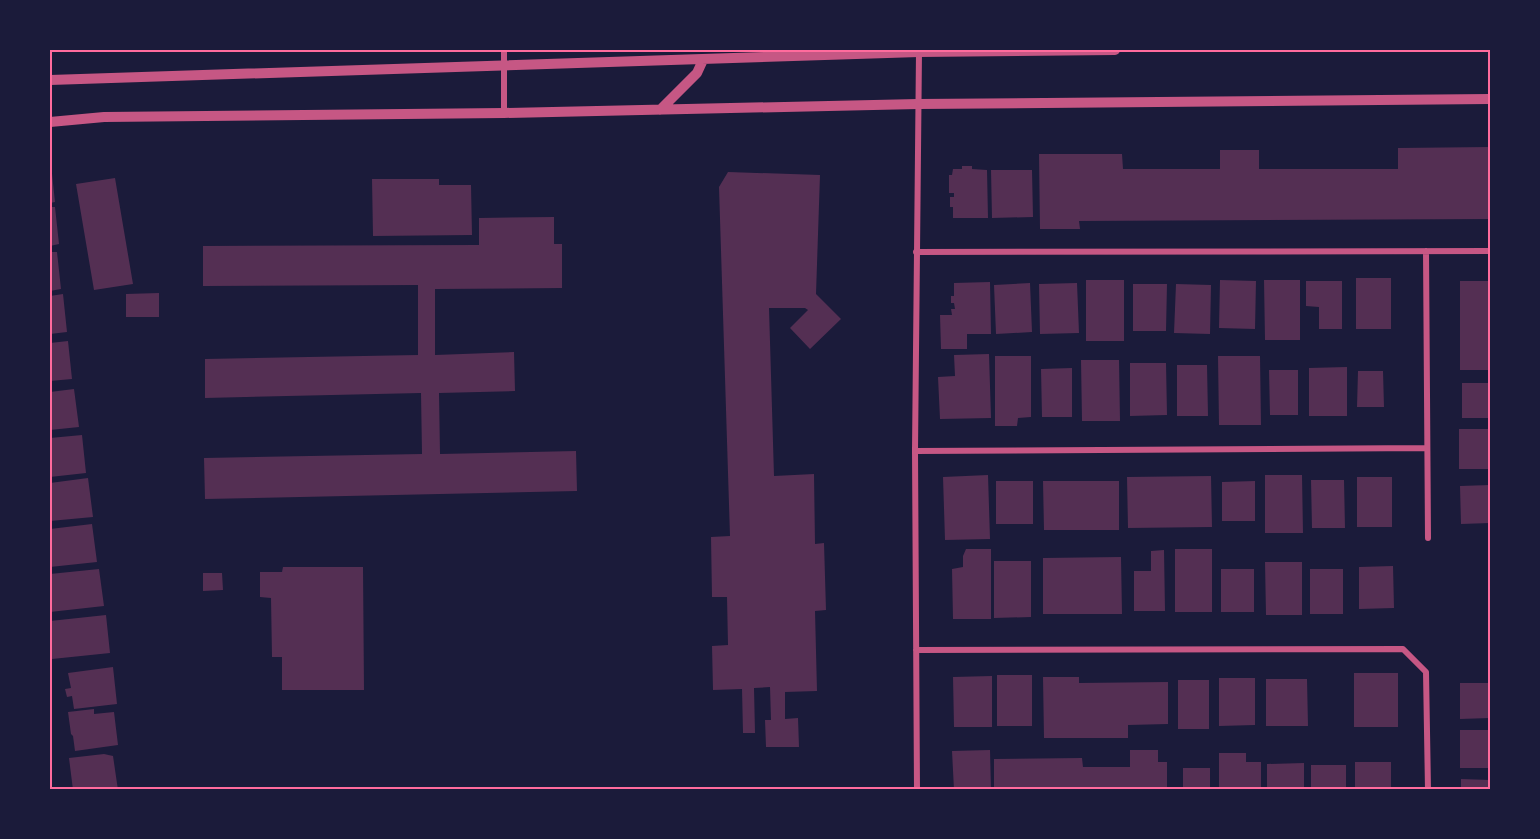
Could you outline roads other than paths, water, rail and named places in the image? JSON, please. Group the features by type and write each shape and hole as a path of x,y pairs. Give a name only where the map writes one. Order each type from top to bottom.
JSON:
{"street":[{"path":"504,50 504,113"},
{"path":"50,80 504,66 703,55 1116,50"},
{"path":"917,789 915,451 919,52"},
{"path":"660,110 697,73 703,55"},
{"path":"50,122 104,117 1491,99"},
{"path":"1426,251 1428,538"},
{"path":"916,252 1491,251"},
{"path":"915,451 1427,448"},
{"path":"916,650 1403,649 1426,672 1428,789"}]}
